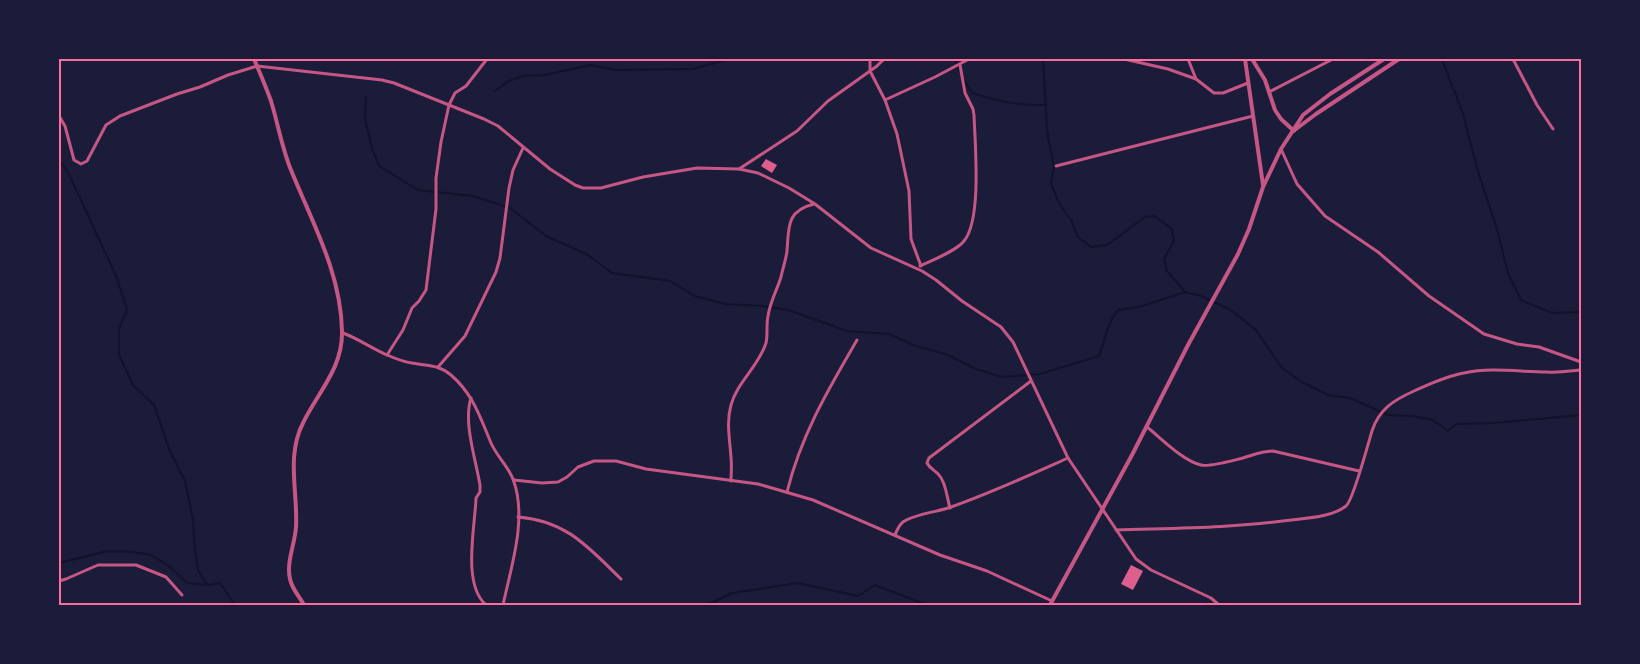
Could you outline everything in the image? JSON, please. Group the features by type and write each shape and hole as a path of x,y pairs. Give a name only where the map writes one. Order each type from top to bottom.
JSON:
{"street":[{"path":"254,59 270,100 290,168 324,246 341,308 342,333 336,363 329,382 302,423 293,463 296,528 288,567 294,590 304,605"},
{"path":"387,355 403,330 412,308 426,290 435,224 436,178 449,105 455,93 466,86 487,59"},
{"path":"870,59 870,71 885,100 897,134 910,191 910,230 922,271"},
{"path":"739,169 797,132 828,102 884,59"},
{"path":"885,100 969,59"},
{"path":"1124,59 1168,69 1196,79 1214,93 1223,93 1248,83"},
{"path":"1188,59 1196,79"},
{"path":"1245,59 1263,187"},
{"path":"1252,59 1265,80 1268,93 1278,114 1294,131"},
{"path":"1268,93 1333,59"},
{"path":"514,480 542,483 558,482 578,467 594,461 616,462 646,469 758,484 814,500 940,555 987,571 1051,603 1147,427 1250,229 1263,187 1281,149 1303,115 1330,94 1384,59"},
{"path":"1294,131 1316,114 1399,59"},
{"path":"1513,59 1537,105 1553,129"},
{"path":"920,266 949,252 964,241 975,206 974,115 965,93 960,65"},
{"path":"59,116 65,126 74,160 80,164 87,161 106,125 120,116 257,66 382,80 470,112 498,126 523,148 575,186 591,189 601,188 650,175 697,168 739,169 771,178 815,204 871,248 922,271 1001,327 1012,342 1068,458 1136,559 1151,570 1211,598 1219,605"},
{"path":"1056,166 1253,116"},
{"path":"438,367 465,336 496,272 500,258 509,188 513,170 523,148"},
{"path":"1281,149 1297,184 1325,216 1378,252 1429,296 1484,334 1517,344 1539,347 1581,362"},
{"path":"731,481 732,461 728,421 731,403 758,360 766,342 767,319 784,262 788,230 792,217 802,207 815,204"},
{"path":"342,333 360,340 387,355 413,364 422,363 438,367 451,376 471,398 484,421 492,445 514,480 519,497 516,552 504,605"},
{"path":"787,492 792,470 803,440 857,340"},
{"path":"1116,530 1234,526 1318,516 1334,512 1347,505 1353,493 1374,425 1380,413 1390,403 1438,380 1464,372 1581,370"},
{"path":"950,508 944,484 939,474 929,467 927,463 929,458 1031,381"},
{"path":"471,398 467,409 468,424 480,485 480,492 476,498 472,562 479,599 486,605"},
{"path":"1147,427 1192,462 1202,466 1210,466 1264,451 1273,451 1359,471"},
{"path":"895,535 903,522 950,508 1068,458"},
{"path":"518,517 536,519 556,525 583,542 621,579"},
{"path":"59,581 98,565 136,565 166,577 182,595"},
{"path":"59,585 66,579"}],"building":[{"path":"766,159 777,165 772,173 761,166"},
{"path":"1131,565 1143,571 1133,590 1121,584"}],"waterway":[{"path":"495,91 509,81 526,75 540,76 591,65 615,70 693,69 730,59"},
{"path":"955,59 960,71"},
{"path":"1043,59 1047,131 1054,167 1051,184 1060,205 1071,220 1078,237 1091,247 1107,245 1145,217 1154,216 1172,229 1174,241 1164,259 1167,271 1185,292 1201,296 1229,309 1256,330 1282,368 1302,382 1328,395 1350,398 1388,415 1412,416 1433,420 1448,431 1456,424 1493,423 1581,415"},
{"path":"1442,59 1463,114 1508,273 1521,300 1552,313 1581,312"},
{"path":"964,80 972,93 1027,105 1047,105"},
{"path":"366,97 365,119 372,148 379,166 418,190 473,196 510,208 546,236 588,255 612,273 670,281 695,296 725,304 763,306 788,310 847,331 889,334 916,346 948,355 976,369 1002,377 1040,374 1099,356 1109,326 1118,310 1139,307 1185,292"},
{"path":"59,161 68,172 116,276 127,309 119,330 119,355 133,385 154,405 169,449 185,481 193,520 198,570 207,585"},
{"path":"59,563 108,551 151,555 169,566 187,583 207,585 220,583 235,605"},
{"path":"707,605 732,593 798,583 858,596 875,585 927,605"}]}
